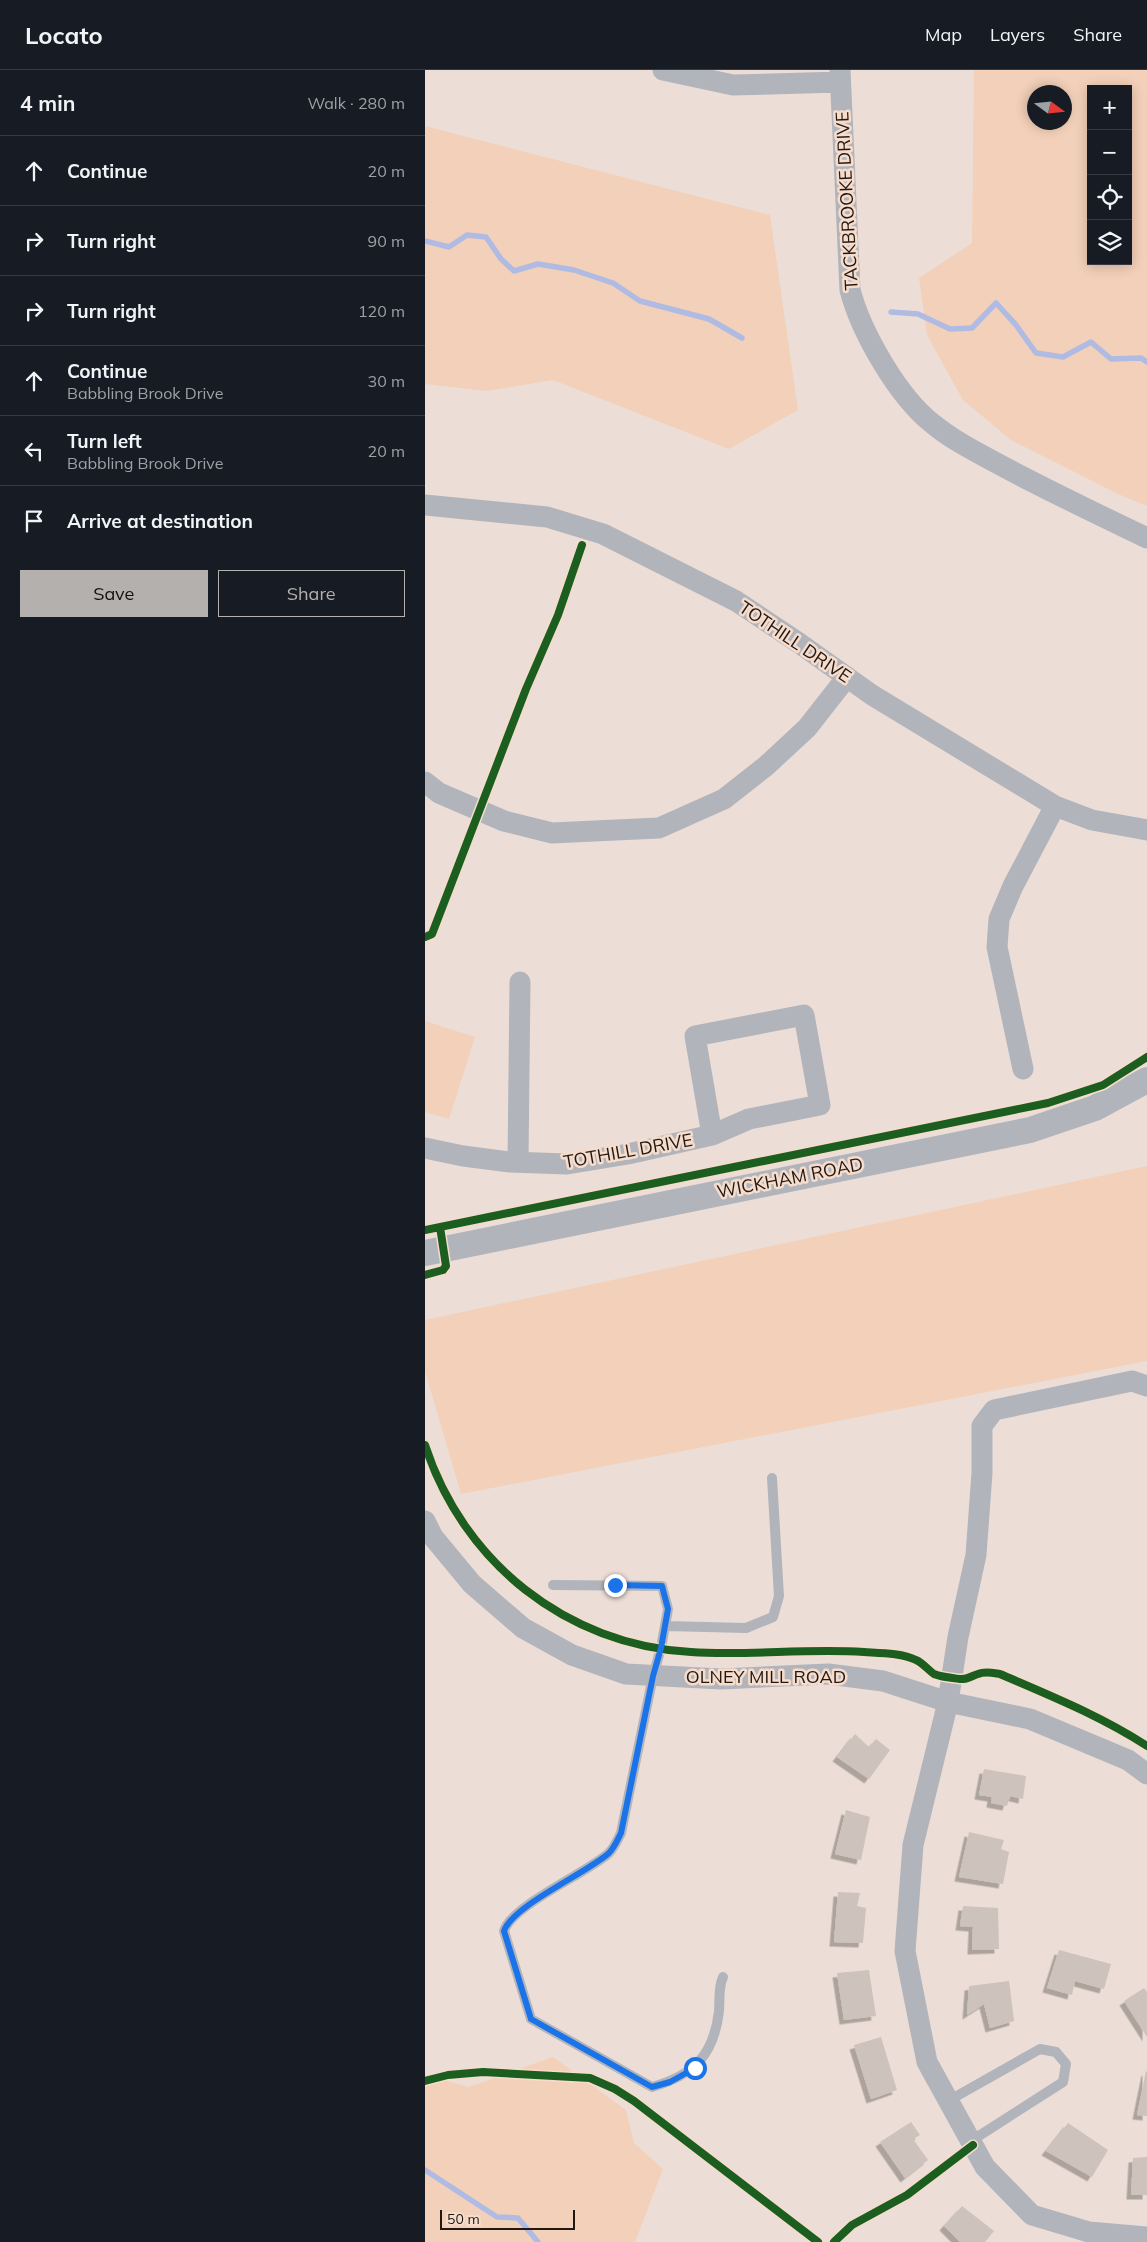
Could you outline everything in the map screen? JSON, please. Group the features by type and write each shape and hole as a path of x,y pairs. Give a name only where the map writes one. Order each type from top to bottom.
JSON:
{"street":[{"path":"663,70 733,85 840,76"},
{"name":"TACKBROOKE DRIVE","path":"840,76 850,290 857,314 882,360 908,397 932,423 962,445 1049,491 1147,538"},
{"name":"TOTHILL DRIVE","path":"425,505 547,517 603,534 736,602 872,695 1055,806 1092,820 1147,830"},
{"path":"425,782 439,793 504,820 552,833 659,828 724,799 766,766 807,728 847,677"},
{"path":"1023,1069 997,947 999,919 1013,886 1055,806"},
{"path":"519,1162 520,982"},
{"name":"TOTHILL DRIVE","path":"425,1148 463,1156 519,1162 567,1164 628,1154 712,1135 749,1120 820,1105 804,1015 695,1036 712,1135"},
{"name":"WICKHAM ROAD","path":"425,1253 1030,1130 1095,1108 1147,1080"},
{"path":"1147,1386 1132,1381 994,1410 981,1426 981,1473 976,1555 958,1637 947,1702 913,1844 905,1950 927,2062 985,2168 1032,2215 1089,2232 1147,2237"},
{"name":"OLNEY MILL ROAD","path":"425,1521 433,1537 473,1584 523,1628 572,1655 626,1674 721,1679 828,1674 883,1681 947,1702 1031,1719 1128,1760 1147,1774"}],"lane":[{"path":"665,1626 746,1628 773,1617 779,1596 772,1478"},
{"path":"553,1585 662,1586 668,1609 621,1833 610,1852 547,1892 507,1923 504,1931 531,2019 652,2087 670,2082 695,2068 713,2042 719,2011 719,1986 723,1976"},
{"path":"948,2101 1040,2049 1056,2052 1066,2064 1063,2082 971,2141"}],"shaded area":[{"path":"974,70 1147,70 1147,506 1118,494 1011,440 963,400 927,335 919,278 972,243"},
{"path":"425,126 770,215 798,410 729,449 553,380 487,391 425,384"},
{"path":"425,1021 475,1037 449,1119 425,1112"},
{"path":"1147,1166 1147,1361 461,1494 425,1371 425,1320"},
{"path":"553,2057 626,2110 634,2143 663,2169 635,2242 425,2242 425,2075 469,2087"}],"building":[{"path":"855,1734 869,1747 876,1739 890,1750 869,1779 837,1757"},
{"path":"984,1769 1026,1776 1023,1799 1010,1796 1007,1806 991,1803 992,1797 979,1795"},
{"path":"846,1810 870,1817 861,1860 835,1854"},
{"path":"969,1832 1004,1840 1001,1849 1009,1852 1003,1884 959,1877"},
{"path":"838,1892 860,1893 857,1906 866,1908 863,1943 834,1942"},
{"path":"963,1906 998,1908 999,1949 972,1950 973,1927 960,1926"},
{"path":"1059,1950 1111,1964 1104,1989 1075,1981 1072,1995 1047,1988"},
{"path":"869,1970 876,2016 844,2020 837,1973"},
{"path":"1009,1981 1014,2021 990,2028 984,2004 967,2015 969,1986"},
{"path":"1144,1988 1147,1992 1147,2037 1124,2001"},
{"path":"881,2037 897,2090 871,2099 854,2045"},
{"path":"1147,2072 1147,2116 1137,2115"},
{"path":"911,2122 920,2135 913,2139 928,2160 905,2178 880,2142"},
{"path":"1068,2123 1108,2150 1092,2177 1046,2151"},
{"path":"1147,2157 1147,2195 1131,2195 1133,2158"},
{"path":"962,2206 994,2231 985,2242 960,2242 944,2226"}],"waterway":[{"path":"425,241 449,247 467,235 486,237 501,259 514,271 538,264 574,270 613,283 640,301 709,319 742,338"},
{"path":"891,312 918,314 950,329 972,328 996,303 1016,325 1036,353 1063,357 1091,342 1111,359 1141,358 1147,362"},
{"path":"425,2170 497,2217 518,2218 538,2242"}],"cycle path":[{"path":"425,937 432,934 526,689 558,615 582,545"},
{"path":"425,1230 1048,1103 1103,1085 1147,1057"},
{"path":"425,1275 443,1270 446,1266 440,1227"},
{"path":"425,1445 442,1487 465,1526 493,1560 525,1590 562,1614 602,1633 645,1646 691,1652 842,1651 884,1653 916,1660 934,1674 943,1677 962,1679 989,1672 1000,1674 1094,1716 1147,1746"},
{"path":"425,2081 448,2075 483,2072 590,2078 615,2089 634,2101 818,2242"},
{"path":"834,2242 852,2225 907,2195 973,2145"}],"route":[{"path":"615,1585 662,1586 668,1609 621,1833 610,1852 547,1892 507,1923 504,1931 531,2019 652,2087 670,2082 695,2068"}]}
